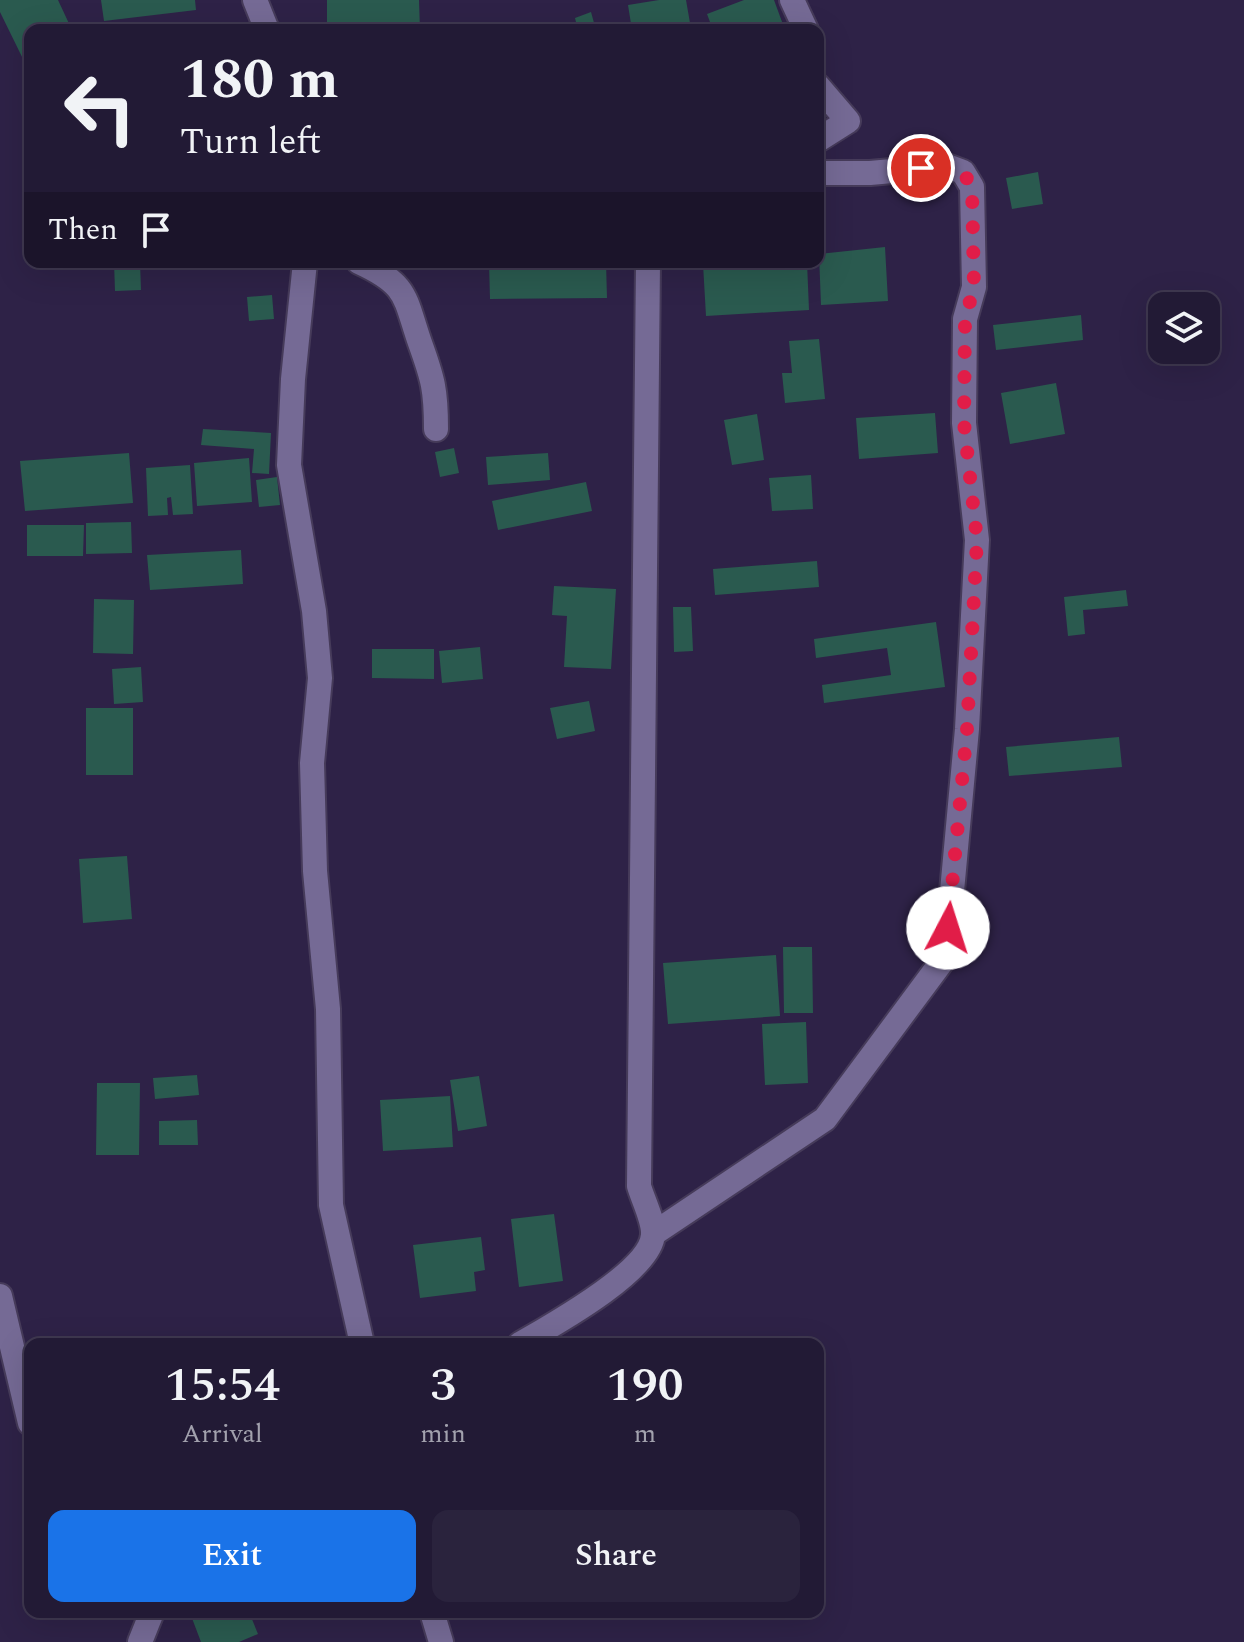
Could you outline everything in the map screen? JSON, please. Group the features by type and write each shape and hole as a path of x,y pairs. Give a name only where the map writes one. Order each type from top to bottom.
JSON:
{"street":[{"path":"255,0 265,24"},
{"path":"792,0 803,24"},
{"path":"824,93 848,121 824,136"},
{"path":"530,1338 596,1299 644,1256 653,1234 825,1119 946,956 967,729 977,540 964,423 965,319 974,287 972,187 963,172 947,166 870,173 824,173"},
{"path":"304,268 293,379 289,465 314,611 320,678 312,763 315,871 328,1009 331,1205 361,1338"},
{"path":"368,268 404,292 432,369 436,390 436,429"},
{"path":"648,268 639,1186 653,1234"},
{"path":"0,1296 24,1398"},
{"path":"140,1642 150,1618"},
{"path":"434,1618 441,1642"}],"building":[{"path":"0,0 58,0 69,24 24,24 24,61 0,12"},
{"path":"101,0 195,0 196,10 104,21"},
{"path":"327,0 419,0 420,24 327,24"},
{"path":"686,0 690,23 631,24 628,5"},
{"path":"744,0 774,0 783,24 711,24 707,14"},
{"path":"591,12 594,24 576,24 575,18"},
{"path":"1038,172 1043,204 1012,209 1006,178"},
{"path":"885,247 888,301 821,305 820,268 824,268 824,253"},
{"path":"114,268 140,268 141,290 115,291"},
{"path":"489,268 606,268 607,298 490,299"},
{"path":"703,268 807,268 809,310 706,316"},
{"path":"272,295 274,319 249,321 247,297"},
{"path":"1081,315 1083,340 996,350 993,325"},
{"path":"819,339 825,399 785,403 782,373 792,373 789,341"},
{"path":"1056,383 1065,434 1010,444 1001,393"},
{"path":"935,413 938,453 859,459 856,418"},
{"path":"757,414 764,460 732,465 724,420"},
{"path":"203,429 271,433 269,474 252,473 254,449 201,445"},
{"path":"454,448 459,473 440,477 435,452"},
{"path":"129,453 133,503 25,511 20,461"},
{"path":"548,453 550,480 488,485 486,457"},
{"path":"249,458 252,502 197,506 194,463"},
{"path":"190,465 193,514 173,515 171,497 167,498 168,515 148,516 146,468"},
{"path":"811,475 813,509 772,511 769,478"},
{"path":"277,477 280,505 259,507 256,480"},
{"path":"586,482 592,511 498,530 492,501"},
{"path":"131,522 132,553 86,554 86,523"},
{"path":"27,525 84,525 83,556 27,556"},
{"path":"241,550 243,584 150,590 147,555"},
{"path":"817,561 819,587 715,595 713,569"},
{"path":"554,586 616,589 611,669 564,667 567,616 552,615"},
{"path":"1126,590 1128,606 1083,610 1085,634 1068,636 1064,597"},
{"path":"94,599 134,600 133,654 93,653"},
{"path":"673,607 691,607 693,651 674,652"},
{"path":"936,622 945,687 824,703 822,685 891,675 887,648 816,658 814,639"},
{"path":"480,647 483,679 442,683 439,651"},
{"path":"372,649 434,649 434,679 372,678"},
{"path":"141,667 143,702 114,704 112,669"},
{"path":"589,701 595,731 557,739 550,708"},
{"path":"86,708 133,708 133,775 86,775"},
{"path":"1119,737 1122,767 1009,776 1006,747"},
{"path":"127,856 132,919 83,923 79,859"},
{"path":"783,947 812,947 813,1013 784,1013"},
{"path":"776,955 780,1016 668,1024 663,963"},
{"path":"806,1022 808,1083 765,1085 762,1024"},
{"path":"197,1075 199,1095 155,1099 153,1078"},
{"path":"479,1076 487,1126 458,1131 450,1080"},
{"path":"97,1083 140,1083 139,1155 96,1155"},
{"path":"450,1096 453,1147 383,1151 380,1100"},
{"path":"197,1120 198,1145 159,1145 159,1121"},
{"path":"554,1214 563,1281 519,1287 511,1219"},
{"path":"481,1237 485,1270 474,1272 476,1291 420,1298 413,1245"},
{"path":"192,1618 251,1618 258,1634 239,1642 201,1642"}],"route":[{"path":"921,168 947,166 963,172 972,187 974,287 965,319 964,423 977,540 967,729 948,928"}]}
